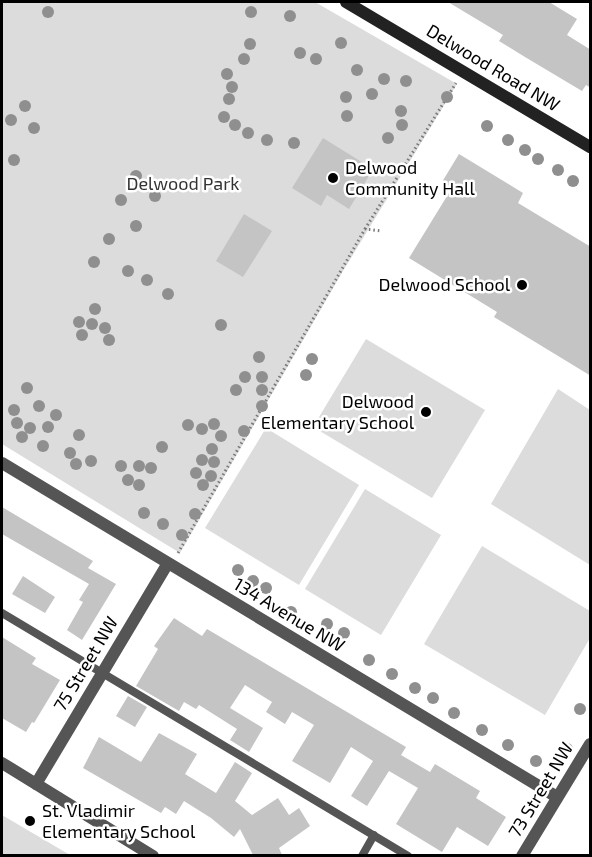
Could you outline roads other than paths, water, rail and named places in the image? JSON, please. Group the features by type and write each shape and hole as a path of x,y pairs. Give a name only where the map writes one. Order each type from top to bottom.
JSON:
{"street":[{"name":"Delwood Road NW","path":"346,2 591,147"},
{"name":"134 Avenue NW","path":"2,462 557,797"},
{"name":"75 Street NW","path":"36,784 170,564"},
{"name":"73 Street NW","path":"522,855 591,744"},
{"path":"2,763 153,855"}],"lane":[{"path":"2,613 408,855"},
{"path":"362,855 374,835"}],"place":[{"name":"Delwood Community Hall","path":"333,178"},
{"name":"Delwood School","path":"522,285"},
{"name":"Delwood Elementary School","path":"426,412"},
{"name":"St. Vladimir Elementary School","path":"30,821"}],"park label":[{"name":"Delwood Park","path":"183,184"}]}
